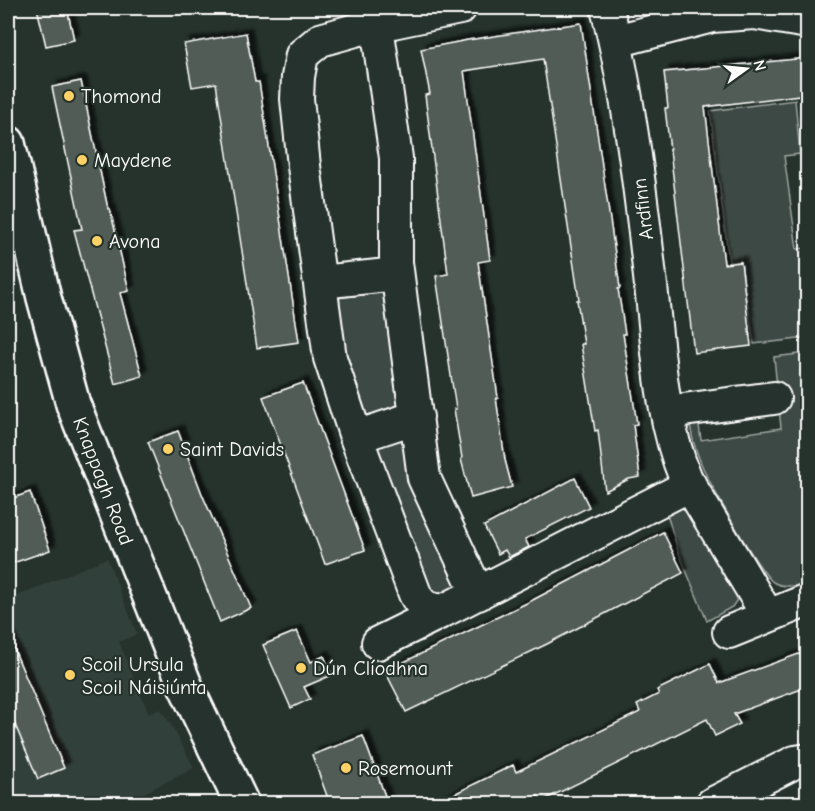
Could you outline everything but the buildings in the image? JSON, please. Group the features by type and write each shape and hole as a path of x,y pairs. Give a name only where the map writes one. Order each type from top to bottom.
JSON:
{"main road":[{"name":"Knappagh Road","path":"8,143 44,298 73,404 185,685 242,804"}],"street":[{"path":"443,611 420,604 415,594 356,436 330,358 298,110 298,77 302,55 320,40 460,8"},
{"name":"Ardfinn","path":"607,8 616,41 639,176 668,412 677,457 690,485 768,616"},
{"path":"616,41 712,16 754,13 807,22"},
{"path":"377,26 396,158 397,274 424,478 478,594"},
{"path":"321,282 397,274"},
{"path":"668,412 774,398"},
{"path":"356,436 417,417"},
{"path":"378,643 690,485"},
{"path":"729,632 807,600"},
{"path":"712,804 795,762 807,760"}],"shaded area":[{"path":"643,8 678,8 678,11 650,20"},
{"path":"795,100 800,154 784,156 797,249 807,248 807,338 754,344 741,261 729,262 710,111"},
{"path":"388,292 403,403 362,417 351,387 336,298"},
{"path":"807,353 808,580 786,586 773,582 766,575 723,506 699,458 690,418 698,418 701,440 781,428 774,357"},
{"path":"407,432 463,590 429,598 372,442"},
{"path":"681,507 691,510 739,597 732,607 707,621 678,551 666,511"},
{"name":"Scoil Ursula Scoil Náisiúnta","path":"107,558 137,634 119,642 149,714 160,709 172,726 194,768 124,803 8,803 8,600"}],"place":[{"name":"Thomond","path":"69,96"},
{"name":"Maydene","path":"82,160"},
{"name":"Avona","path":"97,241"},
{"name":"Saint Davids","path":"168,449"},
{"name":"Dún Clíodhna","path":"301,668"},
{"name":"Scoil Ursula Scoil Náisiúnta","path":"70,675"},
{"name":"Rosemount","path":"346,768"}]}
